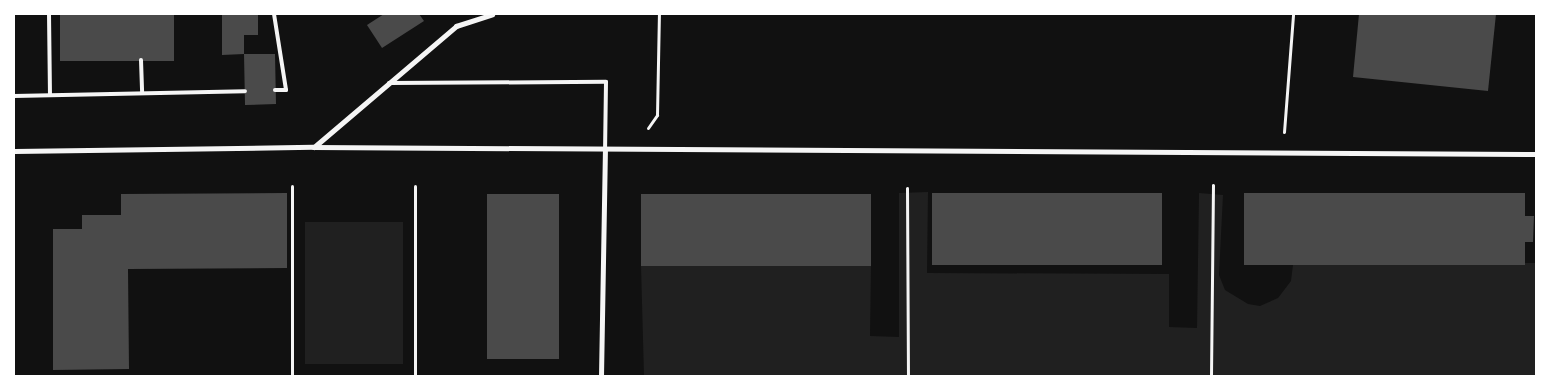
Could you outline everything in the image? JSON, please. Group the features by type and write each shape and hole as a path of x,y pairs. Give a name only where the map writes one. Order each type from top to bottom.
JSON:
{"street":[{"path":"313,147 456,26 492,14"},
{"path":"14,151 313,147 1536,154"},
{"path":"601,376 605,150"}],"lane":[{"path":"49,14 50,95"},
{"path":"274,14 286,90 275,90"},
{"path":"141,60 142,93"},
{"path":"389,83 606,82 605,150"},
{"path":"14,96 245,91"}],"path":[{"path":"1284,132 1293,14"},
{"path":"1211,376 1213,185"},
{"path":"292,186 292,376"},
{"path":"415,186 415,376"},
{"path":"907,188 908,376"}],"shaded area":[{"path":"928,192 927,273 1169,274 1169,327 1197,328 1199,193 1223,195 1219,275 1225,290 1248,304 1260,306 1278,298 1291,281 1293,265 1536,263 1536,376 644,376 641,266 871,265 870,336 899,337 899,193"},
{"path":"305,222 403,222 403,364 305,364"}],"building":[{"path":"60,14 174,14 174,61 60,61"},
{"path":"222,14 258,14 258,35 244,35 244,54 222,55"},
{"path":"384,14 419,14 424,21 382,48 367,25"},
{"path":"1359,14 1496,14 1488,91 1353,77"},
{"path":"244,54 275,54 276,104 245,105"},
{"path":"287,193 287,268 128,269 129,369 53,370 53,229 82,229 82,215 121,215 121,194"},
{"path":"932,193 1162,193 1162,265 932,265"},
{"path":"1244,193 1525,193 1525,216 1534,216 1533,242 1525,242 1525,265 1244,265"},
{"path":"487,194 559,194 559,359 487,359"},
{"path":"641,194 871,194 871,266 641,266"}]}
